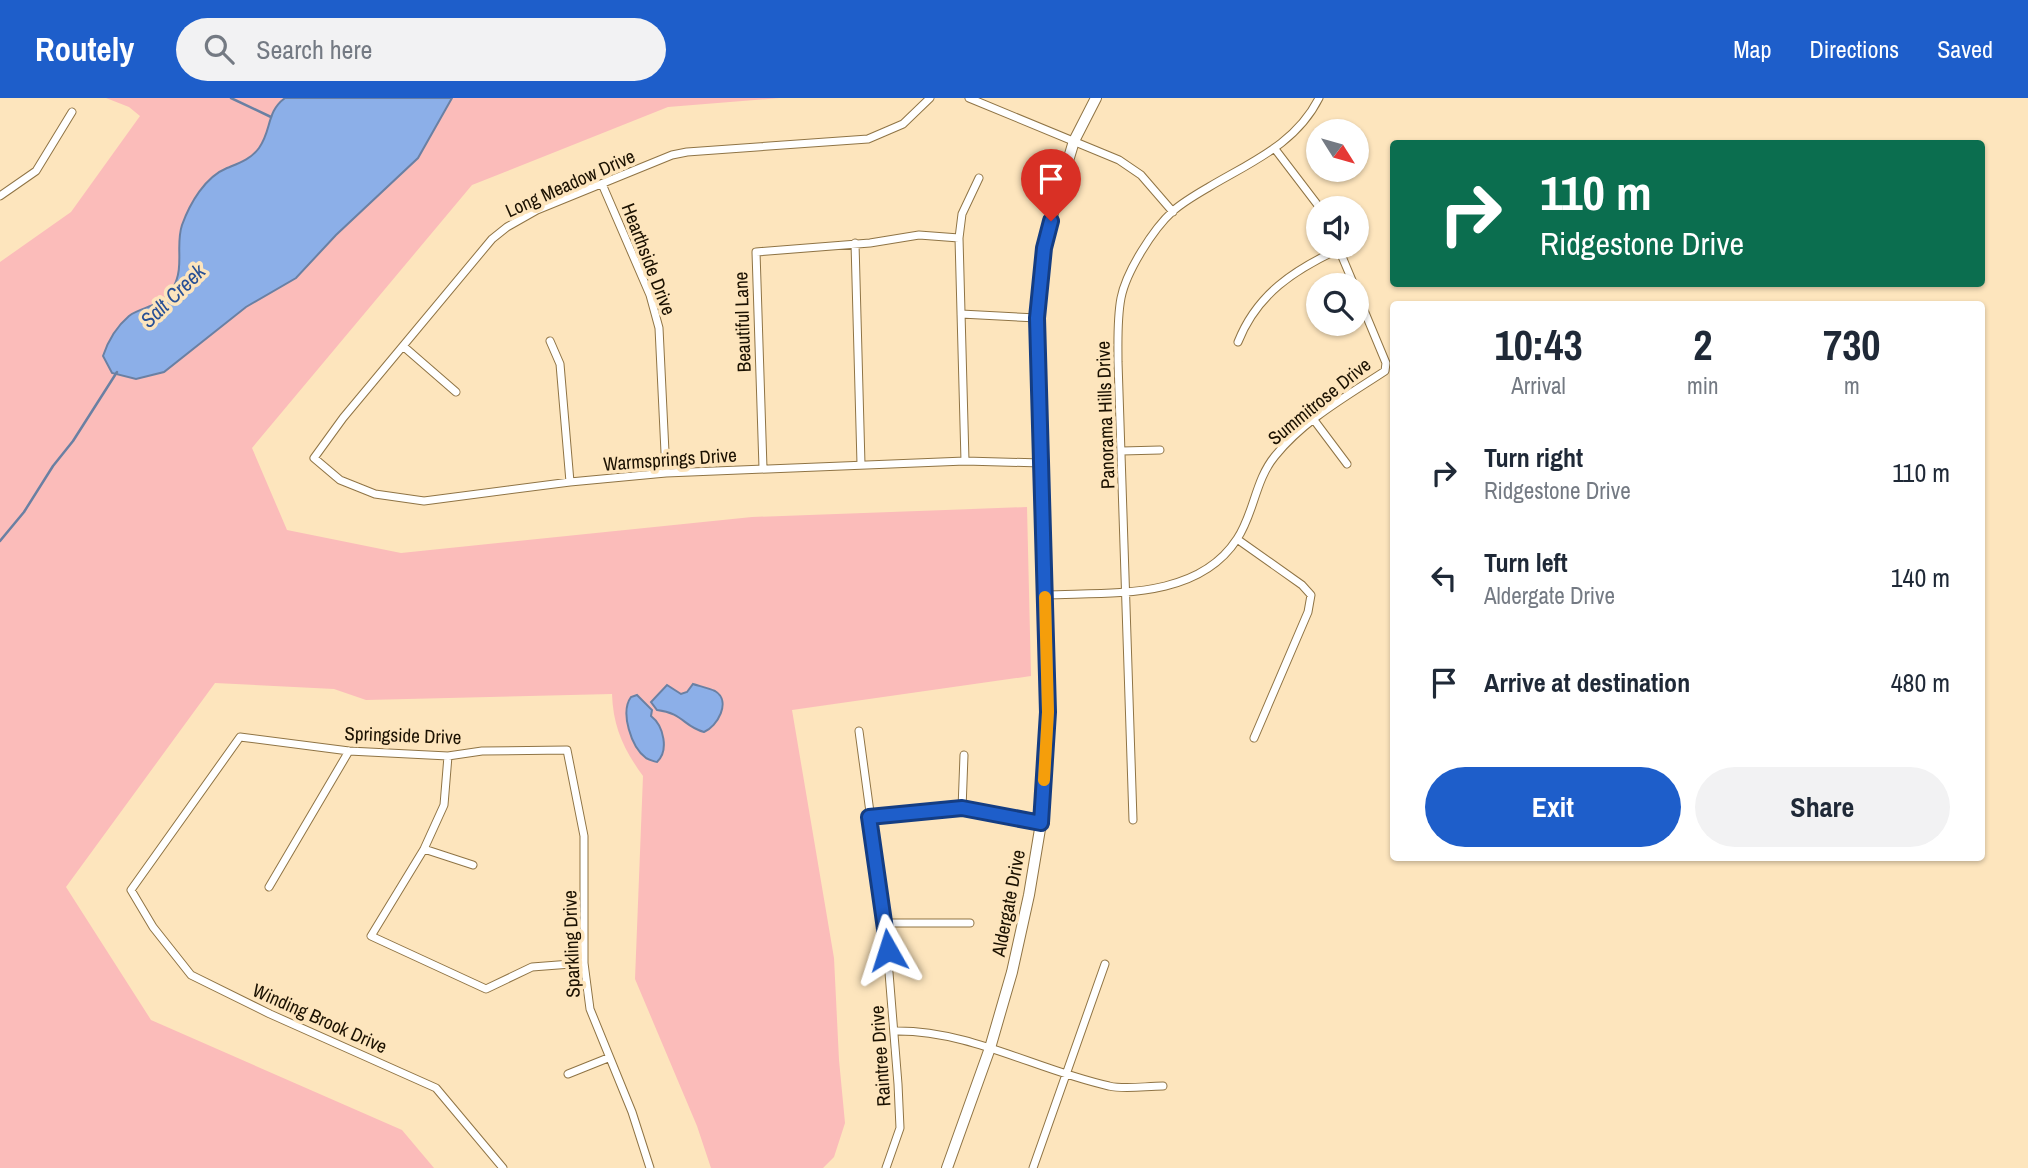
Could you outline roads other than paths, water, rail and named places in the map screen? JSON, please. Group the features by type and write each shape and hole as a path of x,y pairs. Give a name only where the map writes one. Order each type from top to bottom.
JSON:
{"street":[{"name":"Long Meadow Drive","path":"314,458 492,239 507,227 537,210 672,155 868,139 903,124 930,98"},
{"path":"969,98 1119,160 1141,175 1173,212"},
{"name":"Aldergate Drive","path":"947,1168 990,1048 1012,972 1041,823 1048,712 1037,318 1044,248 1058,194 1074,141 1096,98"},
{"name":"Panorama Hills Drive","path":"1133,820 1118,362 1121,296 1133,267 1173,212 1207,188 1275,149 1292,135 1319,98"},
{"path":"0,197 36,171 72,112"},
{"path":"1275,149 1311,196"},
{"path":"965,461 959,238 962,214 979,178"},
{"name":"Hearthside Drive","path":"602,184 650,295 659,328 666,473"},
{"name":"Beautiful Lane","path":"763,468 756,251 919,235 959,238"},
{"path":"855,243 861,464"},
{"path":"1238,342 1251,314 1271,290 1296,271 1318,259"},
{"path":"961,314 1037,318"},
{"name":"Summitrose Drive","path":"1045,595 1152,589 1189,579 1218,561 1237,539 1273,458 1314,419 1385,371 1386,363 1369,322"},
{"path":"550,341 560,364 570,482"},
{"path":"403,346 456,392"},
{"path":"1314,419 1347,464"},
{"path":"1122,451 1160,450"},
{"name":"Warmsprings Drive","path":"314,458 340,480 375,494 424,501 666,473 965,461 1041,463"},
{"path":"1237,539 1311,594 1308,611 1254,738"},
{"name":"Raintree Drive","path":"859,731 886,923 895,1031 900,1128 886,1168"},
{"name":"Springside Drive","path":"131,890 240,737 349,751 447,756 482,751 566,750"},
{"name":"Sparkling Drive","path":"566,750 584,836 584,963 590,1009 632,1112 650,1168"},
{"path":"269,887 349,751"},
{"path":"962,808 964,755"},
{"path":"447,756 444,805 424,849 371,936 486,989 532,967 584,963"},
{"path":"869,817 962,808 1041,823"},
{"path":"424,849 473,865"},
{"name":"Winding Brook Drive","path":"131,890 153,927 191,975 270,1014 436,1088 503,1168"},
{"path":"886,923 970,923"},
{"path":"1033,1168 1105,964"},
{"path":"895,1031 923,1031 990,1048 1111,1087 1163,1086"},
{"path":"568,1074 608,1058"}],"water":[{"path":"285,98 452,98 418,158 336,235 296,278 246,307 164,372 136,379 112,373 103,356 116,330 129,316 168,295 177,280 180,233 194,200 205,184 219,172 256,152 275,109"},
{"path":"693,684 715,691 722,701 718,719 704,732 673,714 657,710 651,702 667,685 681,694 687,692"},
{"path":"637,695 652,710 651,716 662,732 663,752 657,762 641,753 629,729 628,703 631,697"}],"waterway":[{"path":"231,98 271,117"},
{"name":"Salt Creek","path":"0,541 24,512 117,372"}]}
